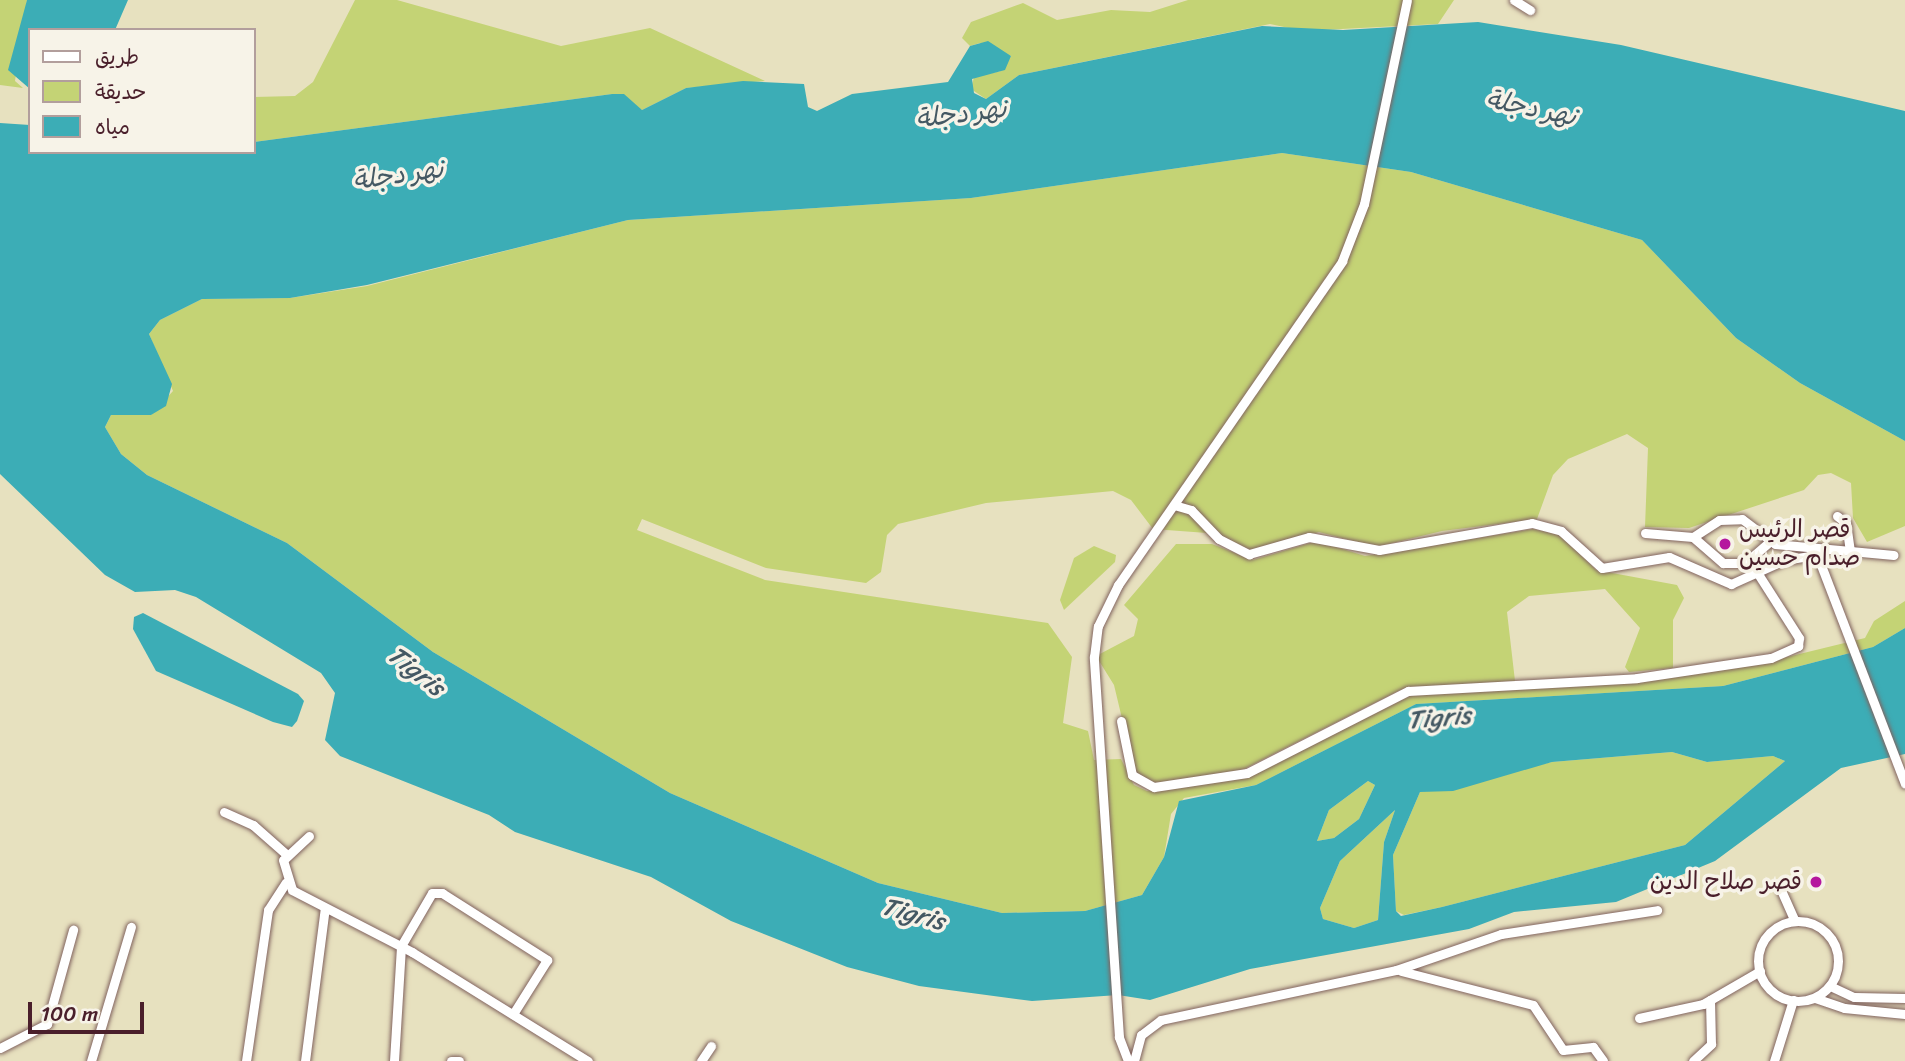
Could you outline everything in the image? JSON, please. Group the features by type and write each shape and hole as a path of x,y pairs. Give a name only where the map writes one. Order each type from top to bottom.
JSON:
{"street":[{"path":"1128,1061 1119,1037 1100,749 1098,626 1110,598 1332,280 1369,184 1407,0"},
{"path":"1514,0 1530,10"},
{"path":"1174,505 1191,510 1219,539 1249,554 1309,537 1378,550 1532,523 1561,531 1602,568 1669,556 1731,584 1815,552 1850,550 1893,555"},
{"path":"1837,516 1846,523 1850,550"},
{"path":"1693,537 1719,520 1742,519 1770,541 1815,552"},
{"path":"1644,533 1693,537 1723,563 1745,563 1770,541"},
{"path":"1815,552 1905,783"},
{"path":"1121,721 1132,775 1154,787 1247,773 1408,691 1637,678 1771,658 1798,646 1799,638 1758,573"},
{"path":"224,812 244,820 286,854"},
{"path":"286,854 309,836"},
{"path":"246,1061 268,910 286,882 286,854"},
{"path":"286,882 326,908 401,946 588,1061"},
{"path":"1781,890 1795,921"},
{"path":"394,1061 401,946 429,895 442,893 547,960 513,1014"},
{"path":"305,1061 326,908"},
{"path":"1134,1061 1141,1035 1161,1020 1396,970 1501,933 1657,910"},
{"path":"1815,998 1830,986 1837,969 1834,945 1818,927 1795,921 1764,940 1759,971 1775,992 1793,1000 1815,998 1844,1008 1905,1014"},
{"path":"91,1061 131,927"},
{"path":"0,1048 47,1024 73,930"},
{"path":"1396,970 1444,977 1533,1005 1563,1050 1593,1046 1603,1061"},
{"path":"1639,1018 1710,1000 1759,971"},
{"path":"1830,986 1854,997 1905,998"},
{"path":"1693,1061 1711,1044 1710,1000"},
{"path":"1774,1061 1793,1000"},
{"path":"701,1061 710,1045"},
{"path":"451,1061 459,1061"}],"green space":[{"path":"0,0 27,0 15,81 23,88 0,85"},
{"path":"355,0 397,0 561,46 650,28 765,81 686,88 642,110 612,94 256,142 256,97 295,96 313,82"},
{"path":"1188,0 1454,0 1438,24 1303,31 1270,24 1019,75 986,99 971,89 974,77 1001,71 1011,56 980,43 970,46 962,38 971,22 1023,3 1057,20 1111,10 1150,12"},
{"path":"1282,153 1411,172 1642,240 1736,338 1800,383 1905,441 1905,526 1867,542 1853,518 1851,483 1831,473 1818,475 1804,490 1689,528 1645,527 1648,448 1627,434 1568,459 1553,475 1537,519 1442,531 1376,547 1319,532 1250,551 1207,533 1153,529 1131,500 1113,491 986,503 898,524 887,535 881,572 866,583 766,568 642,519 637,530 765,580 1048,623 1072,657 1063,723 1088,731 1094,760 1121,759 1134,785 1147,791 1250,776 1412,695 1636,682 1754,665 1865,638 1874,621 1905,601 1905,628 1873,647 1723,686 1416,704 1256,785 1184,798 1171,814 1164,857 1142,895 1085,911 1002,913 878,883 670,793 433,652 287,543 147,475 121,454 105,427 111,415 151,415 173,391 149,334 160,320 202,299 290,298 367,286 628,220 971,198"},
{"path":"1533,529 1561,535 1596,570 1677,585 1684,598 1673,620 1673,668 1629,672 1625,667 1640,628 1605,589 1529,596 1507,612 1515,681 1400,690 1238,772 1153,784 1135,773 1114,685 1096,656 1134,636 1138,619 1124,605 1176,544 1212,544 1253,560 1317,541 1365,556"},
{"path":"1094,546 1116,555 1115,562 1064,610 1060,600 1074,558"},
{"path":"1672,752 1707,762 1773,756 1785,761 1685,845 1442,907 1404,915 1396,911 1393,855 1420,792 1552,762"},
{"path":"1368,781 1375,785 1359,819 1334,838 1317,841 1329,810"},
{"path":"1395,810 1384,842 1378,920 1354,928 1323,919 1320,908 1340,861"}],"water":[{"path":"27,0 128,0 116,28 28,28 28,87 8,70"},
{"path":"1478,22 1621,45 1905,111 1905,441 1800,383 1736,338 1642,240 1411,172 1282,153 971,198 628,220 367,285 290,298 202,299 160,320 149,334 172,384 166,406 151,415 111,415 105,427 121,454 147,475 287,543 433,652 670,793 878,883 1002,913 1085,911 1142,895 1164,857 1179,801 1256,785 1416,704 1723,686 1873,647 1905,628 1905,754 1841,768 1715,861 1616,902 1514,912 1469,929 1250,969 1150,1000 1118,995 1032,1001 919,986 847,967 731,921 651,877 515,832 489,815 340,756 325,740 335,693 321,673 196,597 175,590 135,592 105,575 0,474 0,123 28,125 28,154 256,154 256,142 612,94 624,94 642,110 686,88 743,81 804,84 808,107 817,111 852,94 948,82 970,46 988,41 1011,56 1005,70 972,79 974,93 986,99 1019,75 1262,26 1343,30","holes":["1672,752 1707,762 1773,756 1785,761 1685,845 1442,907 1401,916 1396,911 1393,855 1420,792 1453,791 1552,762","1368,781 1375,785 1359,819 1334,838 1317,841 1329,810","1395,810 1384,842 1378,920 1354,928 1323,919 1320,908 1340,861"]},
{"path":"143,613 298,694 304,701 297,721 292,727 273,722 156,671 133,629 134,617"}],"place":[{"name":"قصر الرئيس صدام حسين","path":"1725,544"},
{"name":"قصر صلاح الدين","path":"1816,882"}],"water label":[{"name":"نهر دجلة","path":"1531,108"},
{"name":"نهر دجلة","path":"961,114"},
{"name":"نهر دجلة","path":"398,175"},
{"name":"Tigris","path":"416,671"},
{"name":"Tigris","path":"1439,718"},
{"name":"Tigris","path":"913,914"}]}
